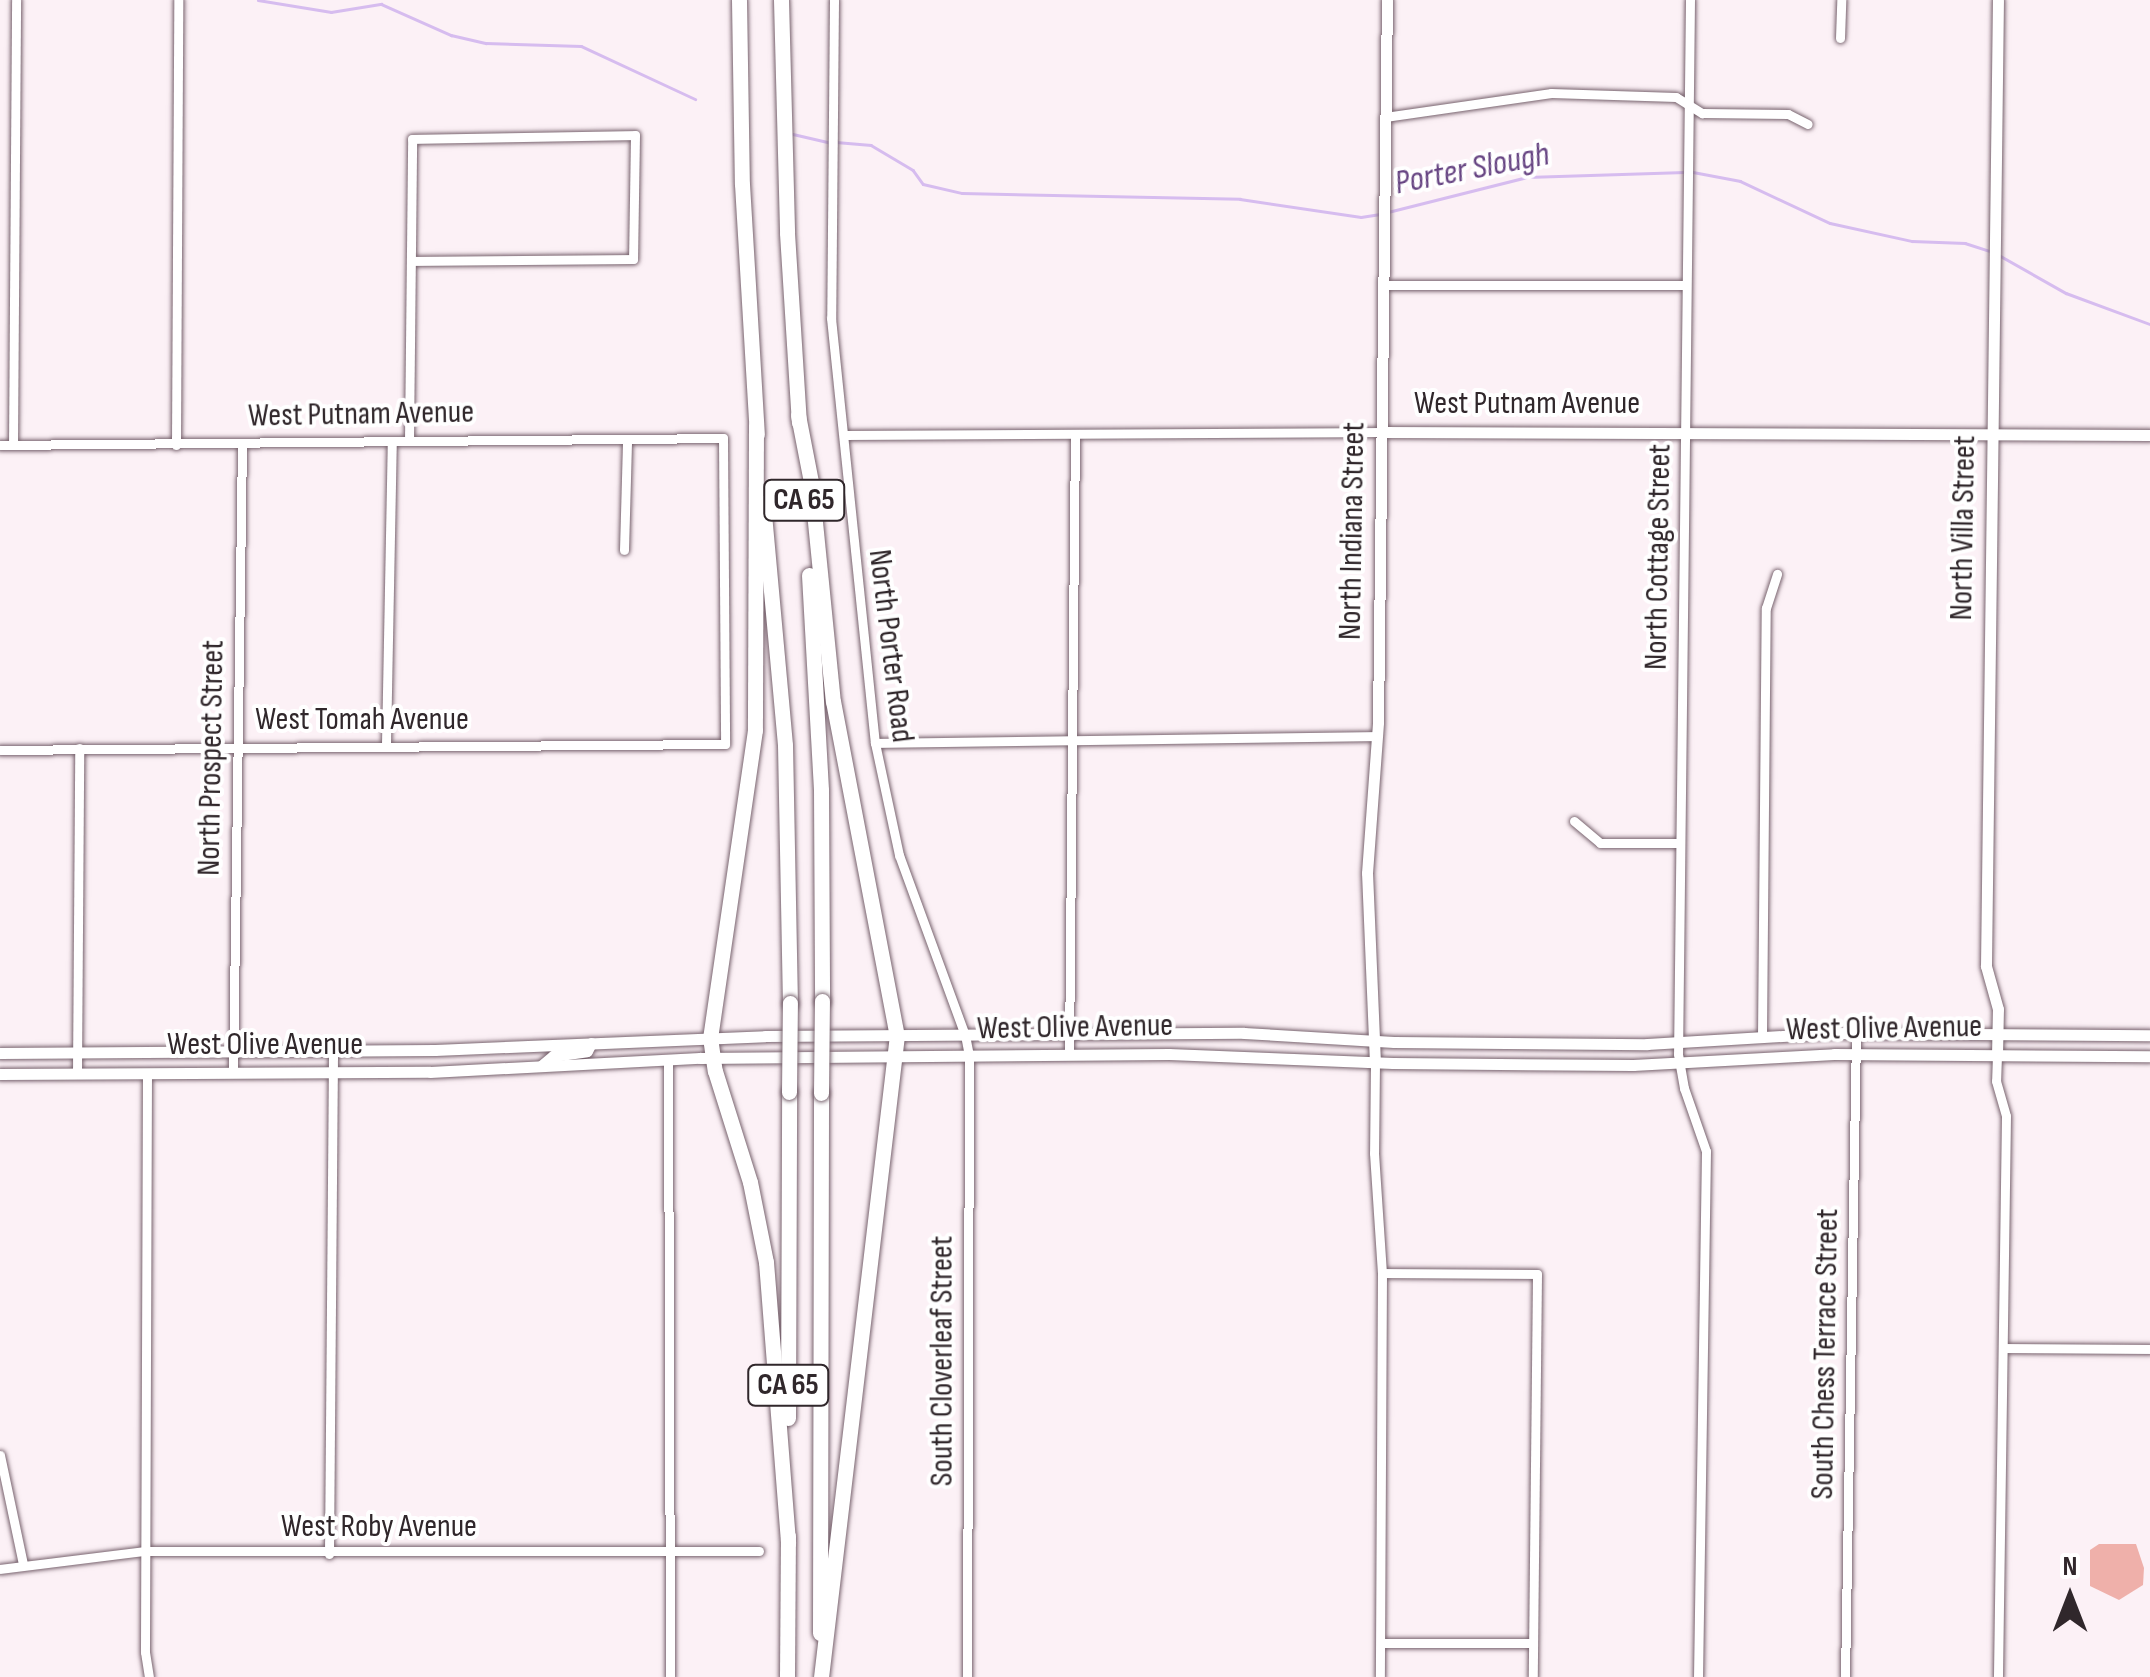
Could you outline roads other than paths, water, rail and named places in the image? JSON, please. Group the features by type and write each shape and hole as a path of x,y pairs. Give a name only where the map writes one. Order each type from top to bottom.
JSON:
{"highway":[{"name":"CA 65","path":"738,0 742,184 756,425 786,745 790,1003 786,1677"},
{"name":"CA 65","path":"780,0 786,217 819,740 820,1677"},
{"path":"798,415 811,482 833,700 897,1035 820,1677"},
{"path":"756,425 755,730 710,1038 712,1058 752,1192 766,1262 788,1543"}],"main road":[{"name":"North Indiana Street","path":"1374,1063 1366,873 1377,736 1386,0"},
{"name":"North Villa Street","path":"1997,1055 1998,1010 1986,966 1998,0"},
{"name":"West Putnam Avenue","path":"1382,432 2150,435"},
{"name":"West Olive Avenue","path":"0,1074 334,1072 668,1059 896,1056 1069,1034 1244,1032 1678,1054 1762,1036 2150,1034"},
{"name":"West Olive Avenue","path":"0,1053 334,1051 897,1035 1069,1055 1243,1054 1374,1063 1678,1054 2150,1056"},
{"path":"541,1066 553,1056 587,1051 591,1043"}],"street":[{"path":"13,446 16,0"},
{"path":"176,445 178,0"},
{"name":"North Porter Road","path":"834,0 831,318 876,743 900,855 967,1045"},
{"name":"North Cottage Street","path":"1690,0 1678,1054 1706,1151 1698,1677"},
{"path":"1840,38 1841,0"},
{"path":"1386,117 1551,93 1676,97 1702,113 1788,114 1808,124"},
{"path":"409,440 412,138 635,135 633,259 411,261"},
{"path":"1383,285 1685,286"},
{"name":"West Putnam Avenue","path":"844,435 1382,432"},
{"path":"1069,1055 1074,434"},
{"name":"West Putnam Avenue","path":"0,446 724,438 724,744"},
{"path":"624,550 626,440"},
{"path":"386,744 392,441"},
{"name":"North Prospect Street","path":"233,1072 242,444"},
{"path":"1762,1036 1766,608 1777,574"},
{"path":"876,743 1377,736"},
{"name":"West Tomah Avenue","path":"0,750 724,744"},
{"path":"77,1074 80,748"},
{"path":"1574,821 1600,843 1680,843"},
{"name":"South Chess Terrace Street","path":"1845,1677 1856,1033"},
{"name":"South Cloverleaf Street","path":"967,1045 967,1677"},
{"path":"329,1554 334,1051"},
{"path":"1997,1055 1996,1081 2006,1116 1998,1677"},
{"path":"668,1059 670,1677"},
{"path":"1374,1063 1374,1154 1382,1273 1380,1677"},
{"path":"147,1073 145,1551 149,1677"},
{"path":"1382,1273 1537,1274 1533,1677"},
{"path":"2005,1348 2150,1349"},
{"path":"0,1454 23,1564"},
{"name":"West Roby Avenue","path":"0,1569 145,1551 759,1551"},
{"path":"1380,1643 1533,1643"}],"waterway":[{"name":"Porter Slough","path":"258,0 331,12 381,4 451,35 486,43 581,46 695,99"},
{"name":"Porter Slough","path":"793,134 828,142"},
{"name":"Porter Slough","path":"836,142 871,145 913,170 923,184 962,193 1240,199 1361,217 1380,214"},
{"name":"Porter Slough","path":"1388,212 1527,177 1685,172"},
{"name":"Porter Slough","path":"1693,172 1740,181 1830,223 1912,241 1965,243 1990,251"},
{"name":"Porter Slough","path":"1997,254 2066,293 2150,324"}]}
